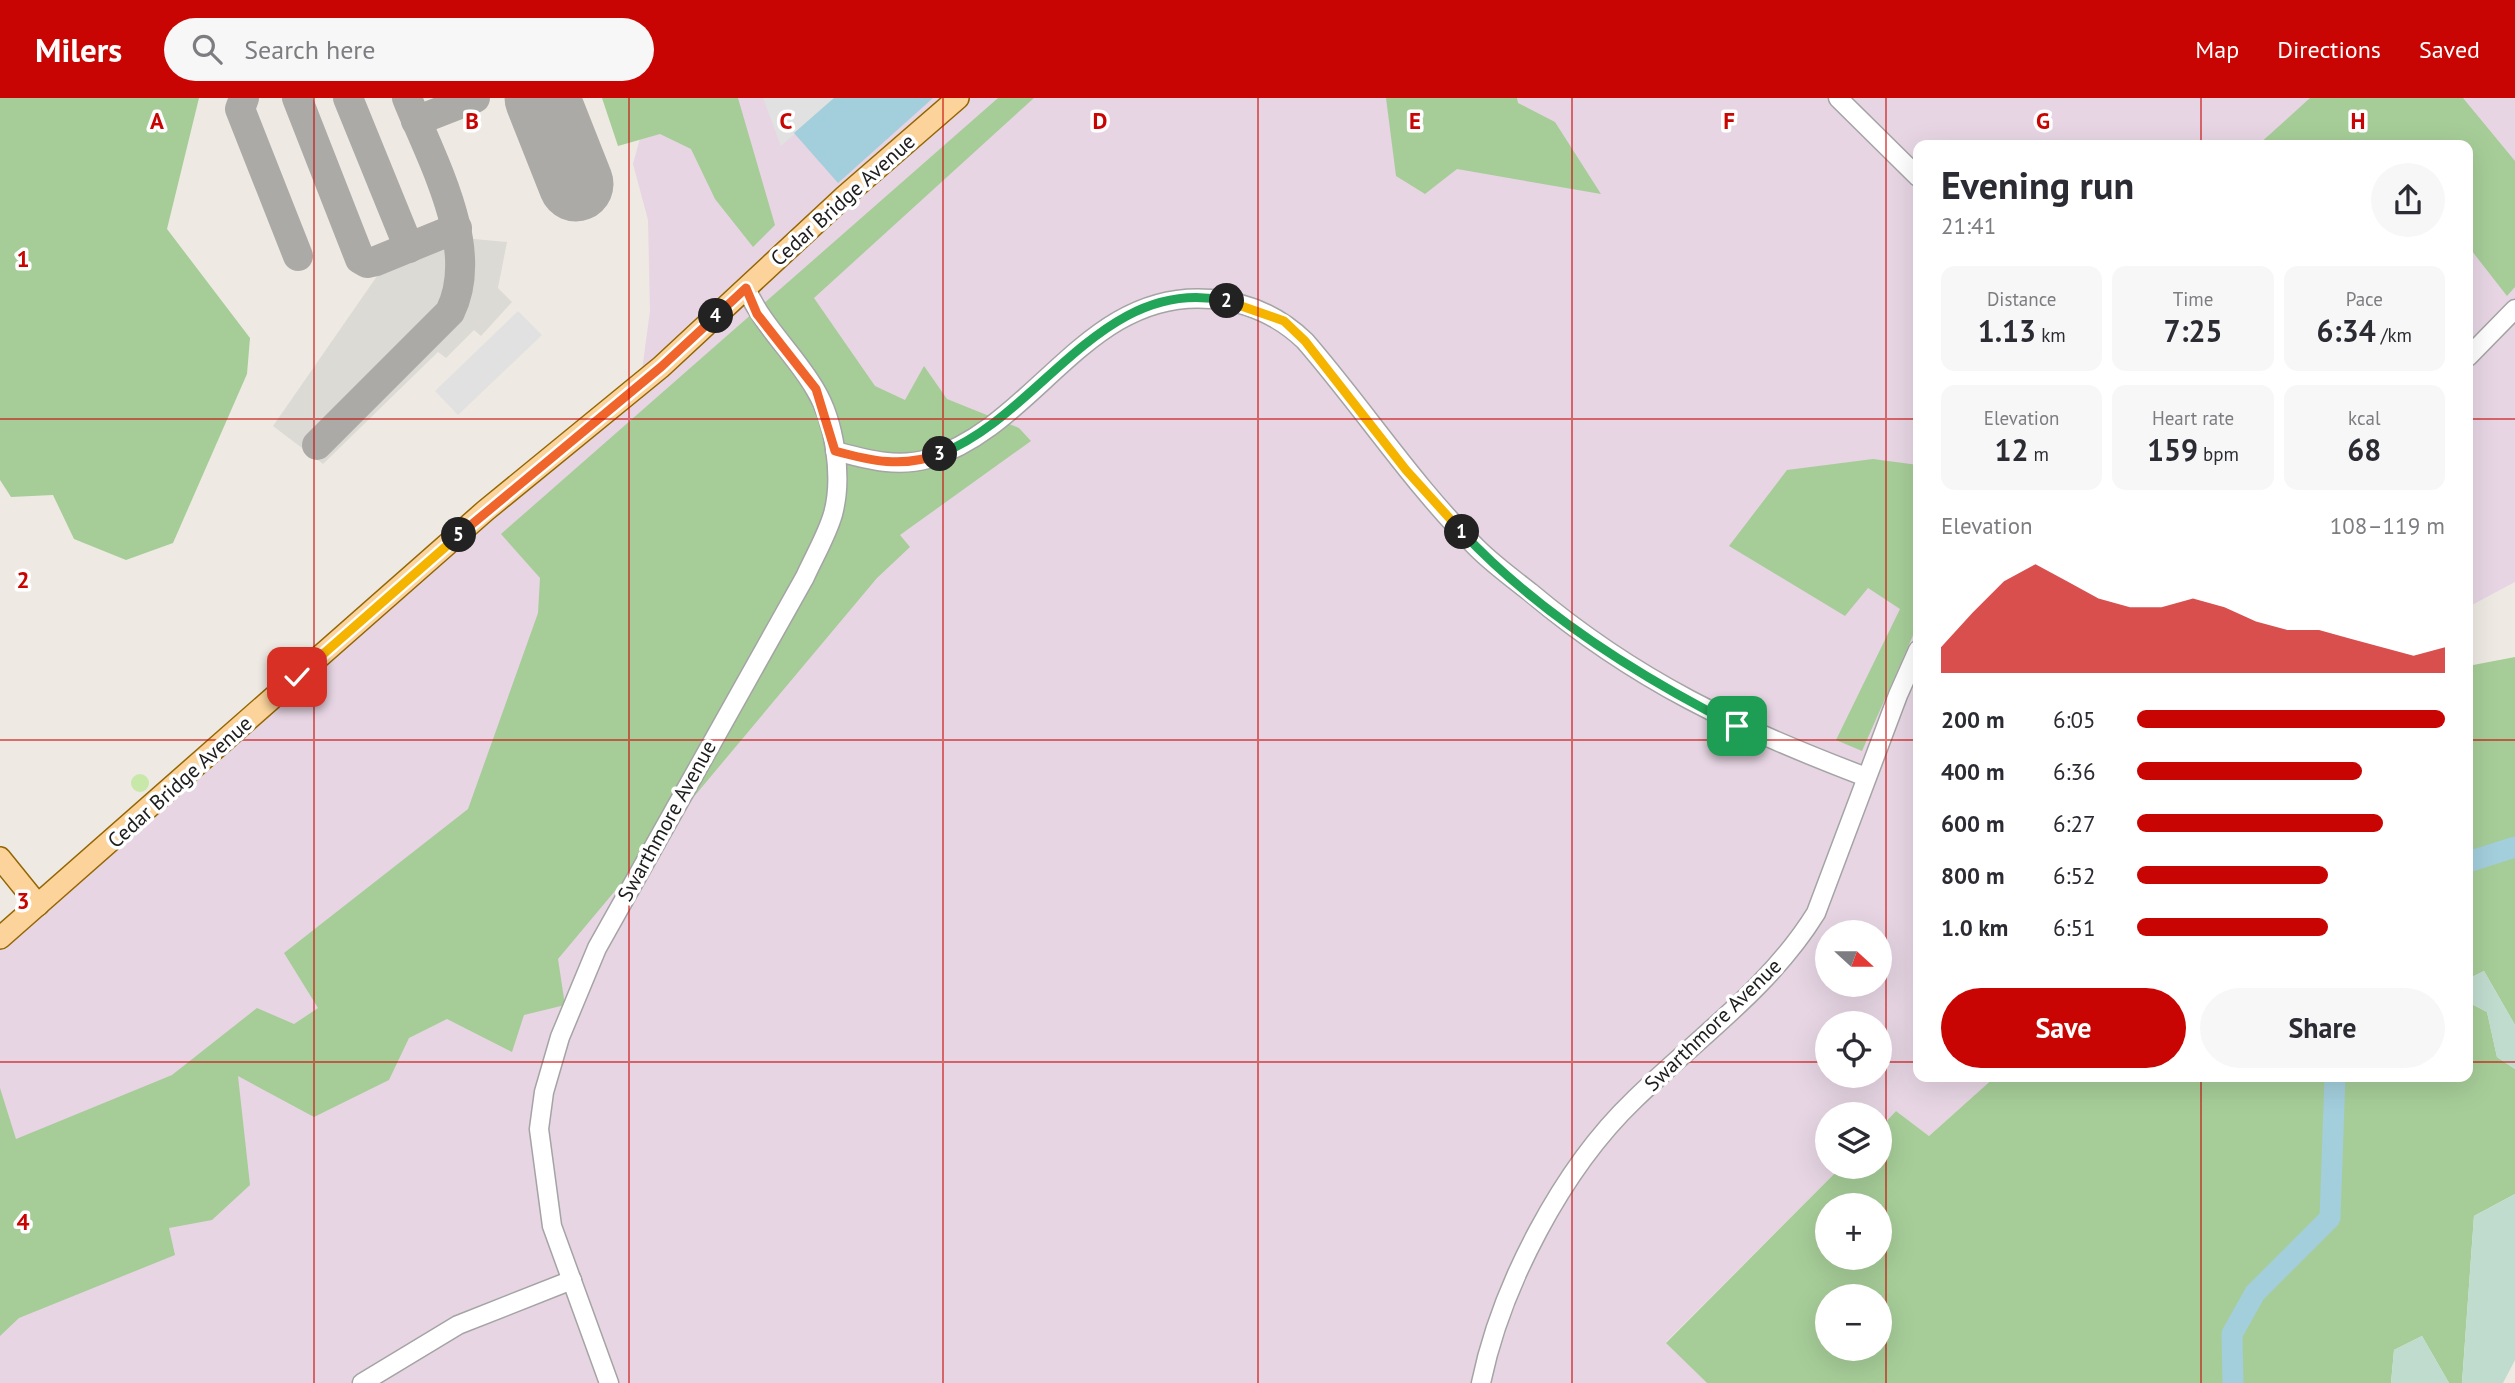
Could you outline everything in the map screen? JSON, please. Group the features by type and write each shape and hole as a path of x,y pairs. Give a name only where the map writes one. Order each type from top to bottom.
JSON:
{"main road":[{"name":"Cedar Bridge Avenue","path":"0,938 485,511 661,367 845,195 958,98"},
{"path":"0,858 38,905"}],"street":[{"path":"1838,98 1913,172"},
{"name":"Swarthmore Avenue","path":"610,1383 552,1226 539,1129 544,1092 560,1037 597,948 805,577 832,515 836,493 835,451 816,389 757,314 746,288"},
{"path":"835,451 876,462 902,463 927,459 975,437 1101,332 1137,309 1162,300 1194,297 1246,305 1284,321 1305,341 1448,517 1479,550 1570,626 1648,678 1702,709 1788,747 1866,777"},
{"path":"2473,352 2515,309"},
{"name":"Swarthmore Avenue","path":"1481,1383 1503,1310 1525,1257 1562,1190 1633,1101 1756,989 1798,942 1816,914 1866,777 1913,662"},
{"path":"362,1383 458,1325 572,1280"}],"shaded area":[{"path":"651,98 2515,98 2515,582 2473,604 2473,140 1913,140 1913,1082 1989,1082 1929,1136 1896,1111 1892,1115 1892,1102 1815,1102 1815,1179 1829,1179 1666,1342 1707,1383 0,1383 0,938 640,385 650,311 648,220 633,164"},
{"path":"763,98 835,98 781,146"},
{"path":"459,235 463,238 507,242 498,288 512,302 481,336 474,330 446,358 438,352 323,464 273,426 384,266"},
{"path":"518,311 542,335 458,415 435,391"}],"green space":[{"path":"0,98 199,98 167,229 250,338 247,374 173,543 126,560 74,539 53,495 11,497 0,480"},
{"path":"602,98 738,98 775,225 753,247 715,199 691,149 660,134 618,146"},
{"path":"998,98 1034,98 814,298 875,386 905,400 924,366 947,399 1019,428 1031,441 900,535 910,547 877,578 558,959 565,1005 524,1015 512,1052 447,1019 409,1038 389,1080 314,1117 238,1076 250,1185 212,1220 169,1228 175,1255 19,1318 0,1336 0,1088 16,1139 172,1075 257,1008 294,1024 318,1008 284,953 468,809 538,613 540,578 501,534"},
{"path":"1386,98 1517,98 1518,103 1555,122 1601,194 1457,169 1425,194 1396,176"},
{"path":"2310,98 2463,98 2515,161 2515,287 2507,296 2473,252 2473,140 2264,140"},
{"path":"1873,459 1913,464 1913,635 1862,751 1836,740 1900,609 1868,588 1845,616 1729,546 1787,470"},
{"path":"2515,657 2515,1025 2484,971 2473,976 2473,665"},
{"path":"140,774 148,779 149,783 144,791 140,792 132,787 131,783 136,775"},
{"path":"2484,971 2515,1025 2515,1069 2497,1057 2487,1012 2473,1005 2473,976"},
{"path":"2473,1005 2487,1012 2497,1057 2515,1069 2515,1194 2474,1216 2462,1383 2449,1383 2422,1336 2394,1350 2391,1383 1707,1383 1666,1343 1815,1193 1815,1270 1892,1270 1892,1193 1815,1193 1829,1179 1892,1179 1892,1115 1896,1111 1929,1136 1989,1082 2473,1082"},
{"path":"2515,1194 2515,1360 2503,1383 2462,1383 2474,1216"},
{"path":"2422,1336 2449,1383 2391,1383 2394,1350"}],"water":[{"path":"834,98 933,98 838,183 794,133"}],"waterway":[{"path":"2473,860 2515,847"},
{"path":"2233,1383 2232,1334 2255,1293 2330,1218 2335,1082"}],"taxiway":[{"path":"244,98 240,109 298,256"},
{"path":"297,98 360,259 367,263 376,261 457,228"},
{"path":"348,98 409,248"},
{"path":"317,445 450,312 458,287 460,260 450,204 407,98"},
{"path":"416,121 475,98"}],"runway":[{"path":"542,98 576,184"}],"route":[{"path":"297,677 485,511 661,367 746,288 757,314 816,389 826,414 835,451 876,462 902,463 927,459 975,437 1101,332 1137,309 1162,300 1194,297 1246,305 1284,321 1339,379 1406,470 1479,550 1570,626 1648,678 1737,726"}]}
